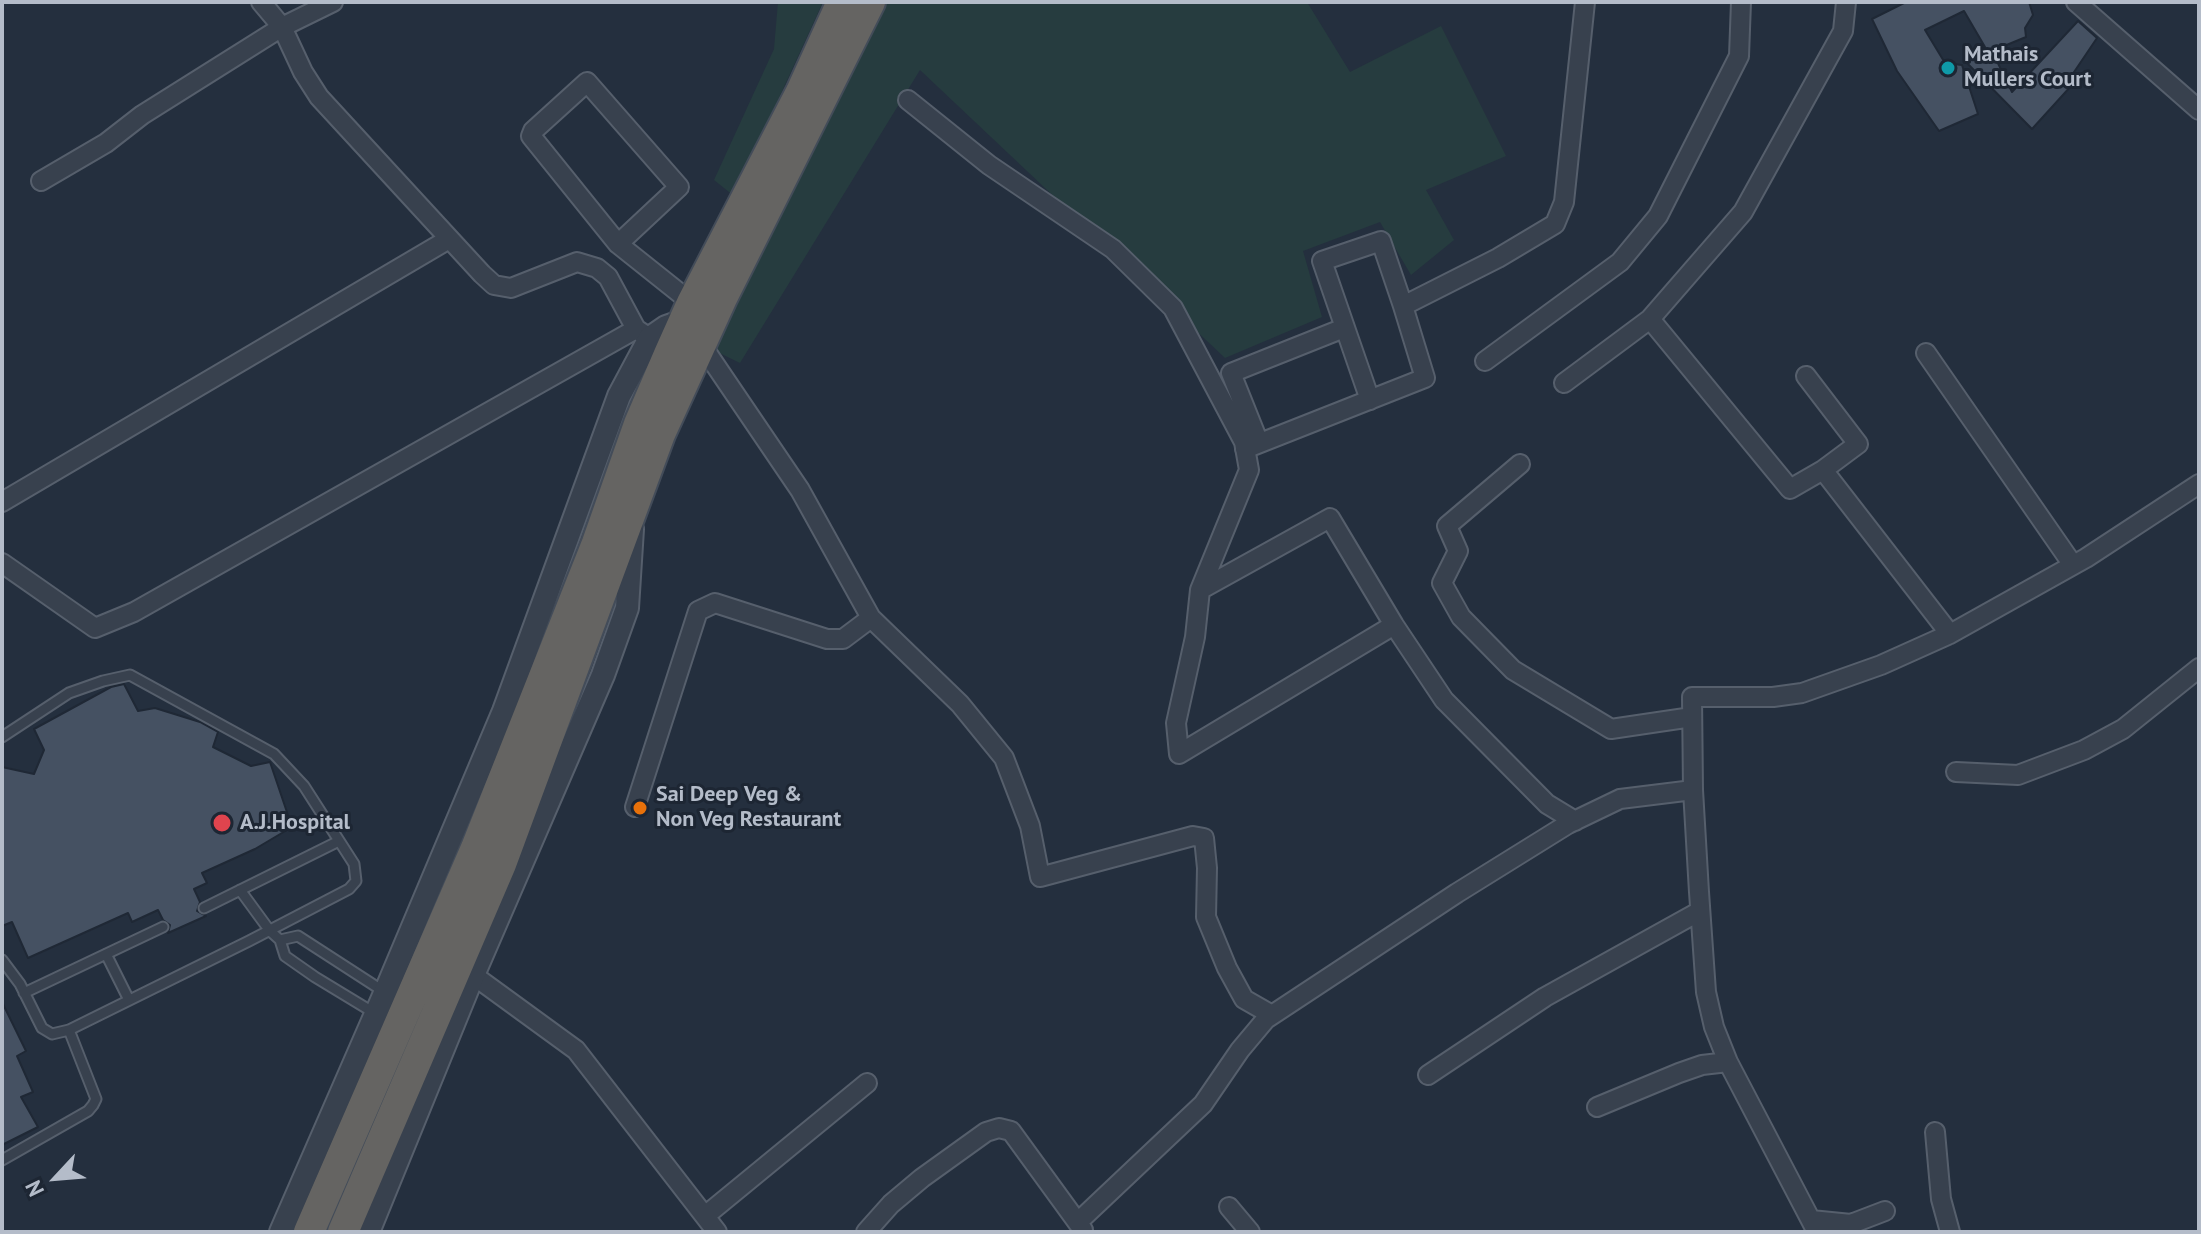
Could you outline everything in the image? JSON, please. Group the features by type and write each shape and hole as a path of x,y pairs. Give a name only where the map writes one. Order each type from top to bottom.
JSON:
{"highway":[{"path":"343,1232 488,856 633,508 660,434 692,323 842,2"},
{"path":"309,1232 488,856 639,424 870,2"}],"street":[{"path":"261,2 282,27 303,72 319,97 494,285 511,288 577,262 597,268 608,277 643,333"},
{"path":"41,181 106,143 142,115 282,27 333,2"},
{"path":"1485,361 1620,262 1658,216 1739,56 1741,2"},
{"path":"1564,383 1650,319 1743,212 1843,31 1846,2"},
{"path":"2076,2 2199,110"},
{"path":"1403,306 1498,258 1555,224 1564,202 1583,3"},
{"path":"618,244 679,187 587,82 531,136 618,244 692,323 800,490 871,618 960,704 1004,758 1030,826 1040,877 1193,836 1204,838 1206,917 1244,999 1272,1015"},
{"path":"908,100 989,165 1113,249 1173,308 1244,442 1252,446 1370,400 1425,378 1381,241 1322,261 1370,400"},
{"path":"2,502 449,239"},
{"path":"1650,319 1790,489 1858,444 1806,376"},
{"path":"2,563 95,628 134,612 643,333 692,323"},
{"path":"1344,328 1231,373 1252,446 1249,470 1200,590 1195,637 1176,723 1179,754 1394,625"},
{"path":"281,1232 504,711 643,333"},
{"path":"1926,353 2073,565"},
{"path":"1520,464 1447,526 1458,551 1442,583 1461,617 1513,670 1611,729 1692,717"},
{"path":"1823,470 1950,634"},
{"path":"1885,1211 1851,1224 1814,1226 1728,1062 1714,1027 1706,992 1700,911 1693,790 1692,697 1773,697 1802,693 1881,665 1950,634 2073,565 2199,484"},
{"path":"368,1232 473,975 603,675 627,608 633,508"},
{"path":"1200,590 1330,518 1394,625 1444,700 1547,804 1575,821"},
{"path":"635,807 698,611 715,603 827,639 843,639 871,618"},
{"path":"1956,772 2018,775 2084,750 2123,729 2199,668"},
{"path":"866,1232 891,1204 922,1178 986,1132 999,1128 1011,1131 1081,1227 1203,1104 1240,1050 1272,1015 1457,893 1575,821 1620,799 1693,790"},
{"path":"1428,1075 1545,997 1700,911"},
{"path":"473,975 576,1050 717,1232"},
{"path":"1597,1107 1702,1065 1728,1062"},
{"path":"705,1216 867,1083"},
{"path":"1935,1132 1941,1199 1950,1232"},
{"path":"1229,1207 1250,1232"}],"lane":[{"path":"2,737 69,693 130,675 274,754 304,786 354,864 356,881 349,889 270,931 69,1030 52,1034 42,1028 2,960"},
{"path":"204,908 339,841"},
{"path":"240,890 280,940 285,956 376,1014"},
{"path":"24,993 163,927"},
{"path":"280,940 298,936 386,992"},
{"path":"106,954 129,1000"},
{"path":"2,1160 88,1111 93,1105 96,1099 69,1030"}],"green space":[{"path":"778,2 823,2 734,196 714,180 774,49"},
{"path":"870,2 1307,2 1350,72 1441,26 1506,156 1426,190 1454,240 1411,275 1380,222 1303,251 1322,317 1225,358 920,70 740,363 701,344"}],"building":[{"name":"Mathais Mullers Court","path":"1906,2 2029,2 2033,15 2025,28 2026,37 1992,51 2012,92 2078,21 2097,38 2068,81 2072,85 2032,129 1964,60 1985,47 1964,11 1925,30 1945,63 1962,65 1978,114 1939,131 1897,71 1872,19"},
{"name":"A.J.Hospital","path":"124,684 138,711 155,708 200,722 218,732 213,747 251,766 270,762 292,827 255,849 202,873 207,883 194,889 200,902 197,911 206,916 168,933 170,925 158,910 132,922 128,913 28,958 12,922 2,926 2,767 34,774 44,750 34,729 111,687"},
{"path":"2,1002 26,1051 17,1056 33,1092 21,1097 38,1127 2,1145"}],"place":[{"name":"Mathais Mullers Court","path":"1948,68"},
{"name":"Sai Deep Veg & Non Veg Restaurant","path":"640,808"},
{"name":"A.J.Hospital","path":"222,823"}]}
